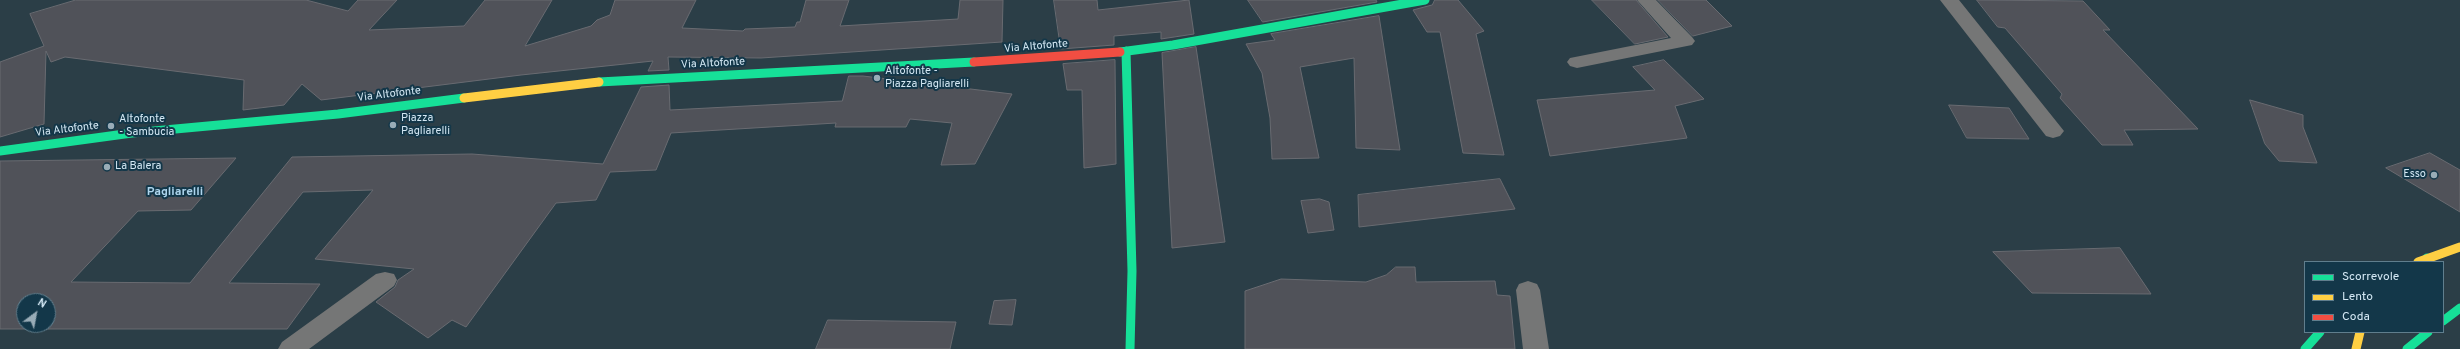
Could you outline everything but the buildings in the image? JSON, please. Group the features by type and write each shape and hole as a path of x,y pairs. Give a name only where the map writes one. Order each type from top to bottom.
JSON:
{"street":[{"name":"Via Altofonte","path":"0,151 132,133 338,114 604,81 1023,60 1126,51 1173,45 1425,0"},
{"path":"1577,62 1685,41 1646,0"},
{"path":"1949,0 2053,131"},
{"path":"1126,51 1132,271 1130,349"},
{"path":"2423,261 2460,247"},
{"path":"291,349 385,280"},
{"path":"1528,290 1536,349"},
{"path":"2444,320 2460,308"},
{"path":"2305,349 2319,333"},
{"path":"2356,349 2360,333"},
{"path":"2407,349 2427,333"}],"traffic: fast":[{"path":"1120,52 1173,45 1425,0"},
{"path":"1126,51 1132,271 1130,349"},
{"path":"599,82 974,62"},
{"path":"0,151 132,133 338,114 464,98"},
{"path":"2424,261 2427,258"},
{"path":"2444,320 2460,308"},
{"path":"2305,349 2319,333"},
{"path":"2407,349 2427,333"}],"traffic: slow":[{"path":"464,98 599,82"},
{"path":"2421,261 2460,247"},
{"path":"2356,349 2360,333"}],"traffic: jam":[{"path":"974,62 1120,52"}],"place":[{"name":"Altofonte - Piazza Pagliarelli","path":"877,78"},
{"name":"Piazza Pagliarelli","path":"393,125"},
{"name":"Altofonte - Sambucia","path":"111,126"},
{"name":"La Balera","path":"107,167"},
{"name":"Esso","path":"2434,175"}],"district":[{"name":"Pagliarelli","path":"175,193"}]}
